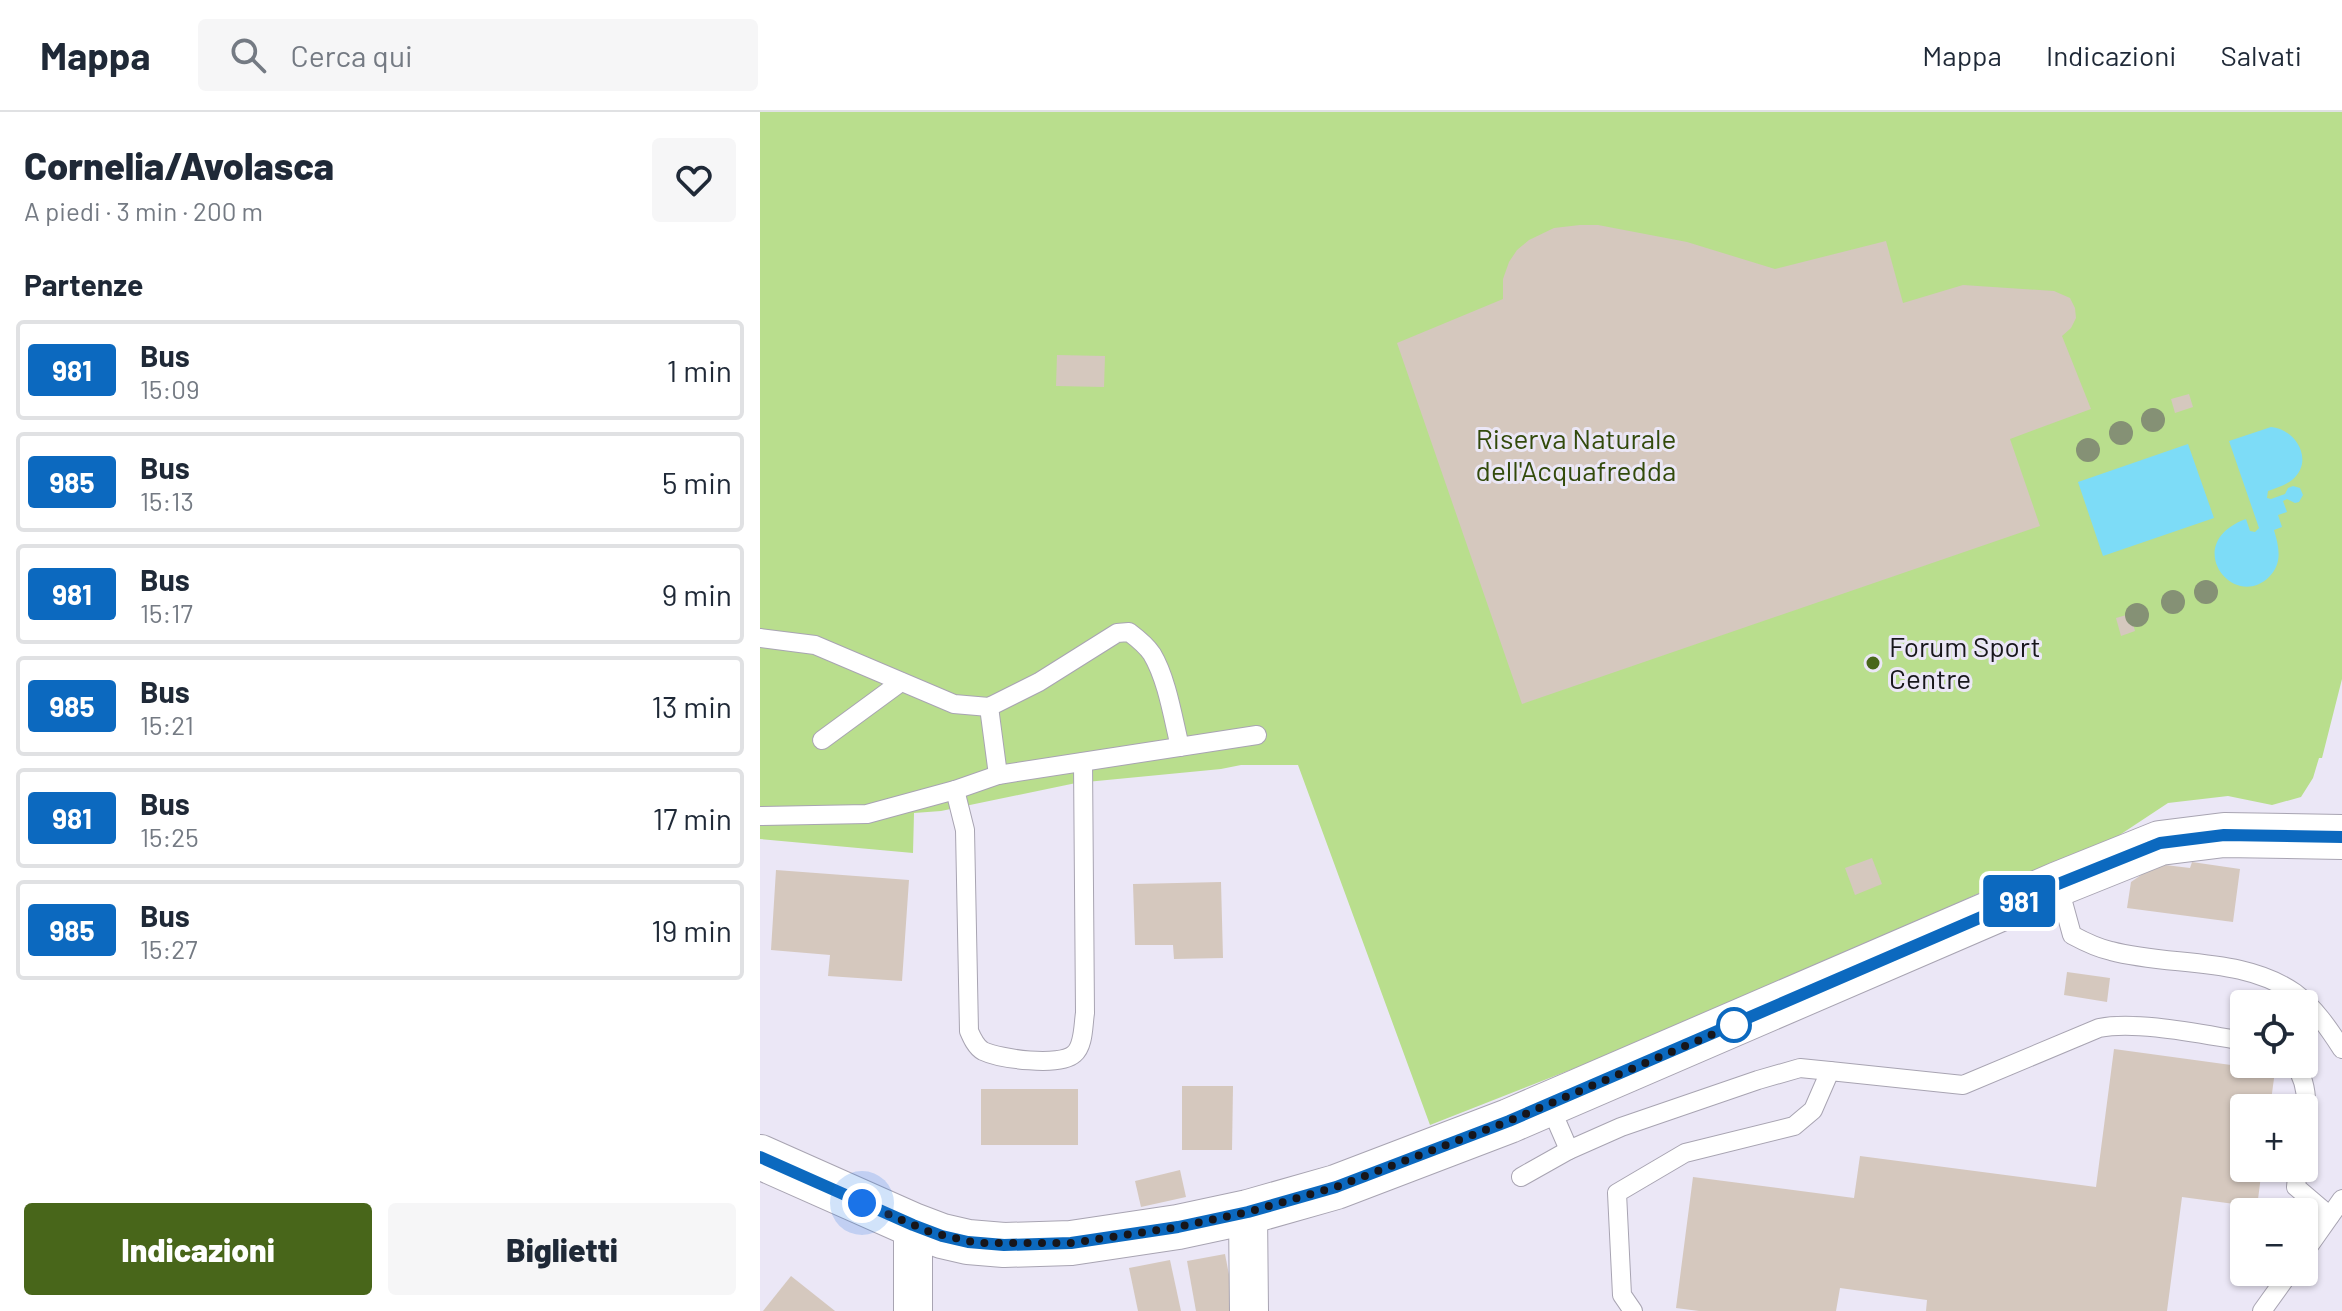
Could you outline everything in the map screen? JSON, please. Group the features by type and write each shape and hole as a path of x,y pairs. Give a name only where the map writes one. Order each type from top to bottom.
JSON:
{"street":[{"path":"760,1157 913,1225 942,1236 976,1243 1071,1243 1125,1236 1248,1212 1336,1187 1549,1104 2160,843 2224,835 2342,837"},
{"path":"1248,1212 1249,1311"},
{"path":"913,1225 913,1311"}],"lane":[{"path":"760,638 815,645 954,704 989,707 1039,682 1117,633 1129,632 1153,655 1168,696 1180,747"},
{"path":"822,740 901,682"},
{"path":"989,707 998,775"},
{"path":"760,816 867,814 998,775 1257,735"},
{"path":"955,790 965,830 969,1031 981,1050 1007,1058 1058,1061 1073,1055 1080,1046 1085,1013 1083,762"},
{"path":"2058,884 2072,935 2113,952 2246,972 2272,980 2296,994 2314,1010 2342,1049"},
{"path":"1521,1177 1569,1150 1621,1127 1800,1068 1963,1085 2112,1025 2230,1039"},
{"path":"1633,1311 1622,1295 1617,1193 1685,1153 1794,1126 1813,1110 1830,1071"},
{"path":"1549,1104 1569,1150"},
{"path":"2297,1182 2296,1187 2330,1216"},
{"path":"2318,1233 2342,1199"},
{"path":"2262,1311 2280,1286"}],"green space":[{"name":"Riserva Naturale dell'Acquafredda","path":"760,112 2342,112 2342,679 2322,758 2319,758 2313,778 2301,797 2272,805 2228,796 2168,803 2106,844 2003,882 1859,949 1616,1052 1430,1125 1298,765 1241,765 1076,783 941,811 914,813 913,853 760,839"}],"water":[{"path":"2271,427 2288,433 2295,440 2300,447 2302,464 2292,480 2268,491 2267,498 2285,494 2293,486 2300,488 2303,495 2299,502 2283,501 2287,512 2278,515 2282,527 2274,530 2279,555 2273,572 2255,586 2241,586 2228,580 2219,570 2215,557 2217,543 2227,530 2246,519 2250,531 2255,532 2259,528 2229,441"},
{"path":"2188,444 2214,518 2103,556 2078,482"}],"building":[{"path":"1598,225 1687,242 1775,269 1886,241 1903,303 1963,285 2054,291 2070,298 2076,318 2062,336 2091,409 2010,439 2040,526 1522,704 1397,343 1503,299 1503,279 1517,250 1529,240 1554,228"},
{"path":"1057,355 1105,356 1104,387 1056,386"},
{"path":"2189,394 2193,407 2175,413 2171,399"},
{"path":"2130,614 2135,631 2121,636 2116,618"},
{"path":"1872,858 1882,884 1855,895 1845,868"},
{"path":"2192,862 2240,869 2233,922 2127,908 2131,882 2157,864 2190,868"},
{"path":"776,870 909,880 902,981 828,976 830,955 771,950"},
{"path":"1221,882 1223,958 1174,959 1173,945 1135,945 1133,884"},
{"path":"2067,972 2110,978 2107,1002 2064,995"},
{"path":"2114,1049 2230,1065 2230,1078 2274,1078 2272,1094 2230,1094 2230,1182 2260,1182 2258,1198 2230,1198 2230,1203 2182,1197 2167,1311 1926,1311 1927,1300 1840,1288 1836,1311 1699,1311 1676,1308 1693,1177 1854,1198 1860,1156 2096,1187"},
{"path":"1182,1086 1233,1086 1232,1150 1182,1150"},
{"path":"981,1089 1078,1089 1078,1145 981,1145"},
{"path":"1180,1170 1186,1197 1141,1207 1135,1181"},
{"path":"1225,1254 1236,1311 1196,1311 1187,1261"},
{"path":"1170,1260 1181,1311 1138,1311 1129,1268"},
{"path":"791,1276 835,1311 763,1311"}],"bus line":[{"name":"981","path":"760,1157 913,1225 968,1242 1004,1245 1090,1242 1178,1227 1248,1212 1336,1187 1509,1121 2160,843 2224,835 2342,837"}],"place":[{"name":"Forum Sport Centre","path":"1873,663"}],"route":[{"path":"862,1203 930,1232 976,1243 1090,1242 1178,1227 1248,1212 1336,1187 1509,1121 1737,1024 1734,1025"}]}
